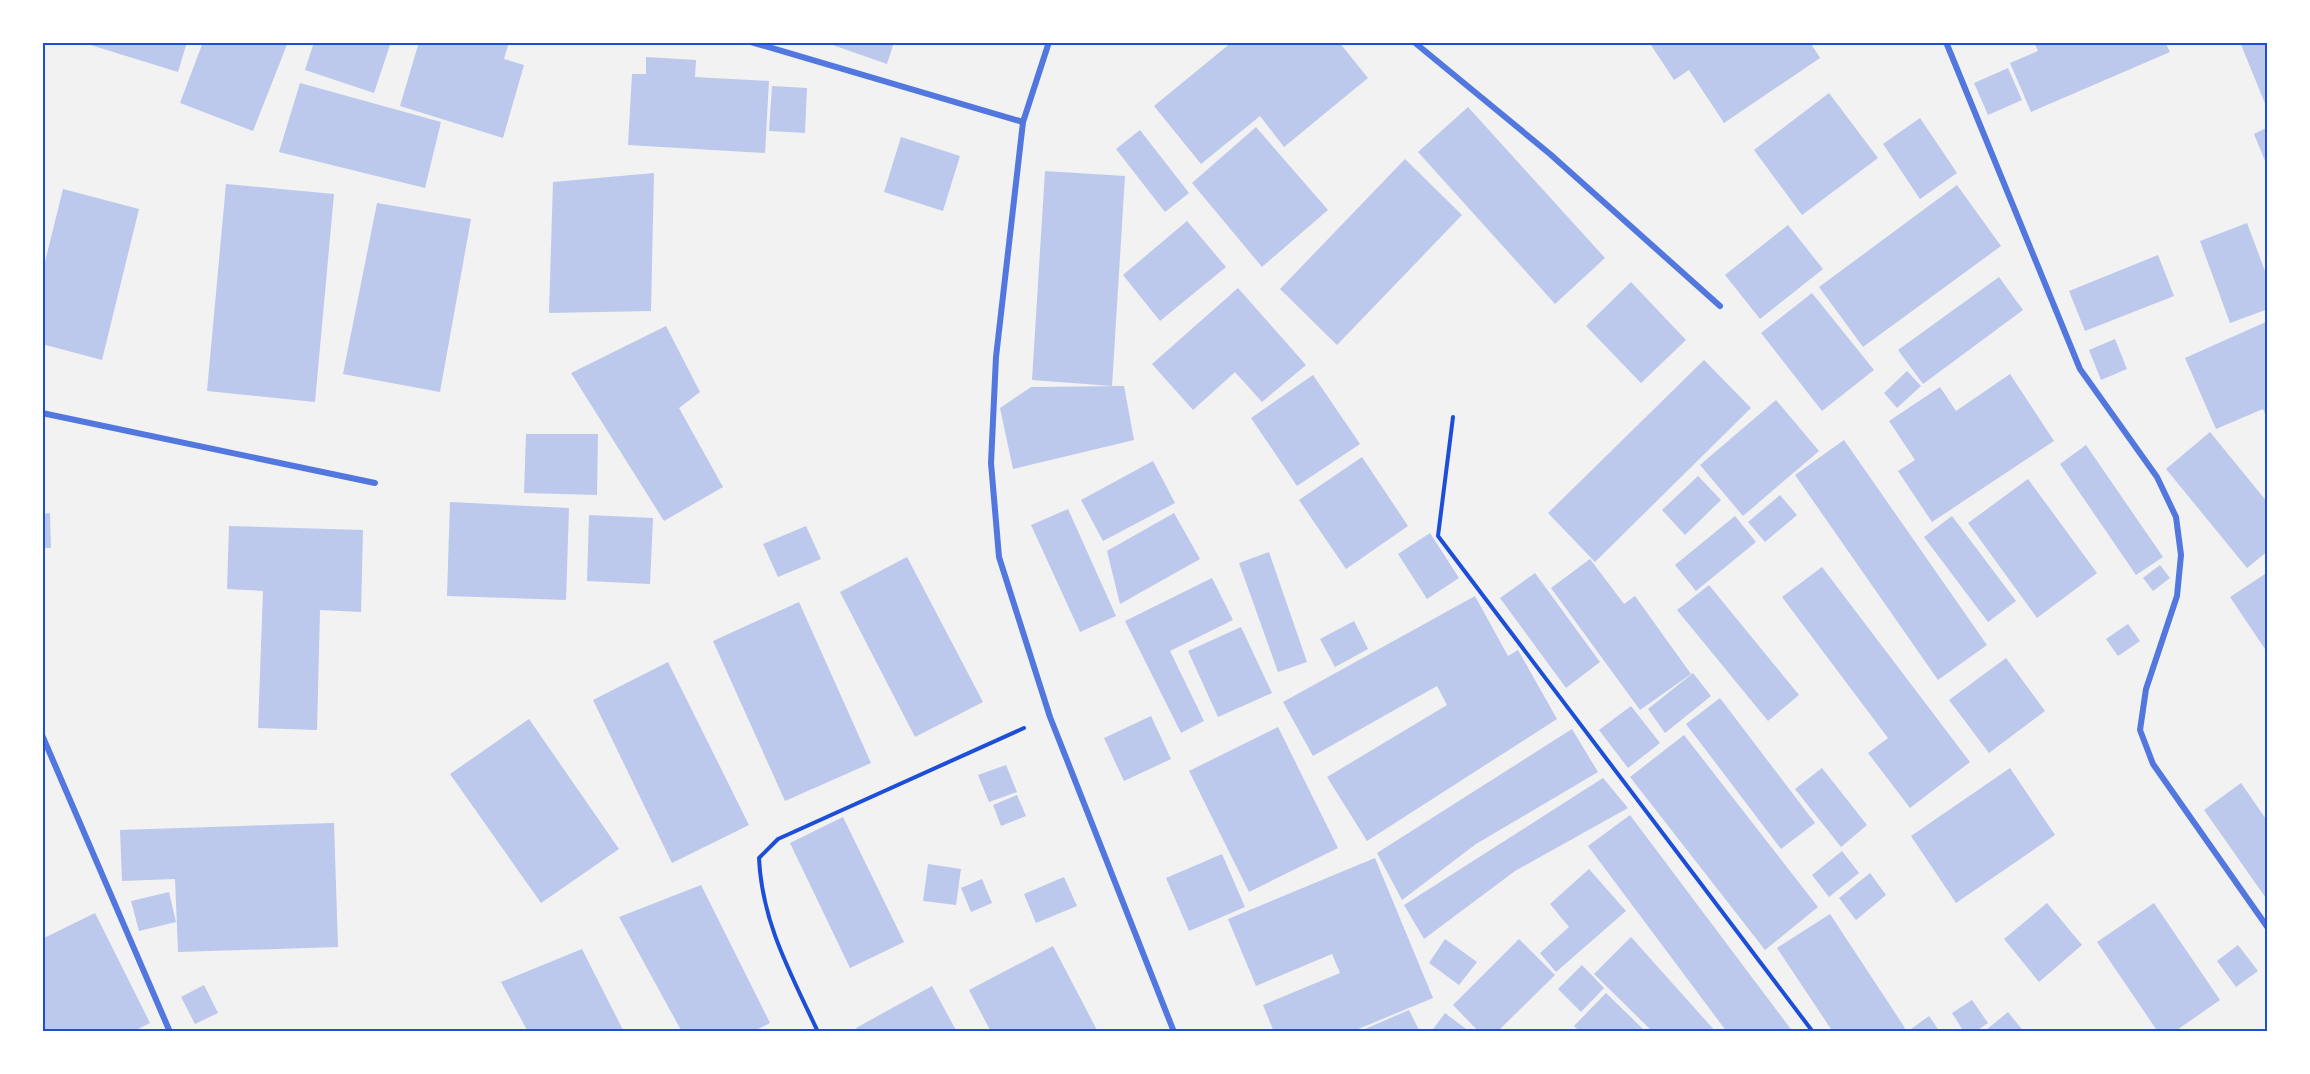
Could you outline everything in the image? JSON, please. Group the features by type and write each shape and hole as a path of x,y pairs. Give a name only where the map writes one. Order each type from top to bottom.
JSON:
{"street":[{"path":"751,42 1023,122"},
{"path":"1049,42 1023,122 996,357 991,463 999,557 1050,717 1174,1032"},
{"path":"1414,42 1550,154 1720,306"},
{"path":"1946,42 2080,369 2157,477 2176,517 2181,555 2177,596 2146,688 2140,730 2153,764 2268,928"},
{"path":"42,413 375,483"},
{"path":"42,735 170,1032"}],"path":[{"path":"1453,417 1438,536 1813,1032"},
{"path":"818,1032 774,938 760,886 759,858 778,838 1050,717"}],"building":[{"path":"81,42 187,42 178,72"},
{"path":"203,42 288,42 253,131 180,103"},
{"path":"314,42 391,42 374,93 305,70"},
{"path":"419,42 509,42 504,59 524,65 503,138 400,106"},
{"path":"824,42 894,42 887,64"},
{"path":"1232,42 1339,42 1368,78 1284,147 1260,116 1201,164 1154,106"},
{"path":"1649,42 1810,42 1820,58 1724,123 1689,70 1674,80"},
{"path":"2034,42 2165,42 2170,52 2031,112 2010,63 2038,51"},
{"path":"2240,42 2268,42 2268,111"},
{"path":"646,57 696,60 695,77 769,81 765,153 628,145 632,74 646,74"},
{"path":"2008,68 2022,100 1988,115 1974,83"},
{"path":"300,83 441,122 425,188 279,152"},
{"path":"772,86 807,88 805,133 769,131"},
{"path":"1829,93 1878,158 1802,215 1754,150"},
{"path":"1468,107 1605,258 1555,304 1418,152"},
{"path":"1920,118 1957,173 1920,199 1883,144"},
{"path":"1256,127 1328,210 1262,267 1192,183"},
{"path":"2268,127 2268,168 2254,134"},
{"path":"1140,130 1189,193 1165,212 1116,149"},
{"path":"901,137 960,156 943,211 884,192"},
{"path":"1405,159 1462,215 1337,345 1280,289"},
{"path":"1045,171 1125,176 1112,386 1032,380"},
{"path":"654,173 651,311 549,313 553,182"},
{"path":"226,184 334,194 315,402 207,391"},
{"path":"1957,185 2001,246 1863,347 1819,287"},
{"path":"63,189 139,209 102,360 42,344 42,274"},
{"path":"377,203 471,219 440,392 343,374"},
{"path":"1187,221 1226,267 1160,321 1123,275"},
{"path":"2247,223 2268,279 2268,309 2230,323 2200,241"},
{"path":"1788,225 1823,269 1760,319 1725,275"},
{"path":"2158,255 2174,296 2085,331 2069,291"},
{"path":"1999,277 2023,310 1923,384 1898,350"},
{"path":"1631,282 1686,340 1641,383 1586,326"},
{"path":"1238,288 1306,365 1262,402 1235,372 1193,410 1152,364"},
{"path":"1812,293 1874,370 1822,411 1761,333"},
{"path":"2268,321 2268,421 2263,409 2216,429 2185,358"},
{"path":"666,326 700,392 679,408 723,487 664,521 571,373"},
{"path":"2115,339 2127,369 2101,380 2089,350"},
{"path":"1704,360 1751,408 1595,562 1548,513"},
{"path":"1907,371 1921,386 1897,408 1884,393"},
{"path":"2010,374 2054,441 1932,522 1898,471 1915,460 1889,421 1940,387 1956,411"},
{"path":"1313,375 1360,444 1297,486 1251,418"},
{"path":"1124,386 1134,440 1013,469 1000,408 1031,387"},
{"path":"1776,400 1819,451 1743,516 1700,465"},
{"path":"2210,432 2268,503 2268,551 2247,568 2166,469"},
{"path":"526,434 598,434 597,495 524,493"},
{"path":"1844,440 1987,645 1938,680 1795,475"},
{"path":"2086,445 2163,557 2136,575 2060,464"},
{"path":"1362,457 1408,526 1346,569 1299,500"},
{"path":"1153,461 1175,503 1103,541 1081,500"},
{"path":"1698,476 1721,500 1685,535 1662,510"},
{"path":"2028,479 2097,573 2037,618 1968,523"},
{"path":"1780,495 1797,515 1765,542 1748,522"},
{"path":"450,502 569,508 566,600 447,596"},
{"path":"1068,509 1116,616 1080,632 1031,525"},
{"path":"50,513 51,548 42,548 42,514"},
{"path":"1174,513 1200,559 1120,604 1107,551"},
{"path":"589,515 653,518 650,584 587,581"},
{"path":"1735,516 1756,542 1696,591 1675,565"},
{"path":"1952,516 2016,601 1988,622 1924,537"},
{"path":"229,526 363,530 361,612 320,610 317,730 258,728 263,591 227,589"},
{"path":"806,526 821,559 778,577 763,544"},
{"path":"1430,533 1459,578 1427,599 1398,554"},
{"path":"1269,552 1307,662 1278,672 1239,563"},
{"path":"907,557 983,702 915,737 840,592"},
{"path":"1590,559 1624,604 1635,596 1691,674 1640,710 1551,588"},
{"path":"2160,565 2170,578 2153,591 2143,578"},
{"path":"1822,567 1970,762 1910,808 1868,753 1888,738 1782,597"},
{"path":"2268,572 2268,651 2267,652 2230,597"},
{"path":"1535,573 1600,662 1566,688 1500,598"},
{"path":"1212,578 1233,620 1170,651 1204,721 1181,733 1125,621"},
{"path":"1709,585 1799,695 1768,721 1677,610"},
{"path":"1475,596 1508,656 1518,650 1557,719 1367,841 1327,777 1447,705 1437,686 1313,756 1283,702"},
{"path":"799,602 871,763 785,801 713,641"},
{"path":"1354,621 1368,649 1335,667 1320,639"},
{"path":"2128,624 2140,641 2118,656 2106,639"},
{"path":"1241,627 1272,693 1218,717 1188,651"},
{"path":"2006,658 2045,711 1989,753 1949,700"},
{"path":"668,662 749,825 672,863 593,700"},
{"path":"1693,673 1711,696 1665,733 1648,709"},
{"path":"1720,698 1815,823 1781,849 1686,724"},
{"path":"1631,706 1660,743 1628,768 1599,730"},
{"path":"1151,716 1171,759 1124,781 1104,738"},
{"path":"529,719 619,849 541,903 450,774"},
{"path":"1278,727 1338,848 1249,892 1189,771"},
{"path":"1572,729 1598,772 1476,844 1402,900 1377,853"},
{"path":"1684,735 1818,907 1765,950 1630,777"},
{"path":"1006,765 1017,792 989,802 978,775"},
{"path":"1822,768 1867,825 1841,847 1795,789"},
{"path":"2010,768 2055,835 1956,903 1911,836"},
{"path":"1603,778 1628,808 1515,871 1424,939 1404,905"},
{"path":"2241,783 2268,822 2268,901 2204,810"},
{"path":"1017,795 1026,816 1001,826 993,805"},
{"path":"1630,815 1793,1032 1727,1032 1588,846"},
{"path":"843,817 904,942 850,968 790,843"},
{"path":"334,823 338,947 178,952 175,879 122,881 120,830"},
{"path":"1842,851 1859,873 1829,897 1812,875"},
{"path":"1222,854 1245,907 1189,931 1166,878"},
{"path":"1375,858 1433,998 1351,1032 1274,1032 1263,1005 1340,973 1332,954 1256,986 1228,919"},
{"path":"928,864 961,869 956,905 923,901"},
{"path":"1589,869 1626,911 1556,972 1540,953 1569,927 1550,904"},
{"path":"1870,873 1886,895 1856,920 1839,898"},
{"path":"1064,877 1077,906 1036,923 1024,894"},
{"path":"982,879 992,903 971,912 961,888"},
{"path":"701,885 770,1023 752,1032 682,1032 619,917"},
{"path":"169,892 176,922 139,931 131,901"},
{"path":"2047,903 2082,945 2039,982 2004,939"},
{"path":"2154,903 2220,1000 2174,1032 2158,1032 2097,942"},
{"path":"95,913 150,1023 132,1032 42,1032 42,939"},
{"path":"1830,914 1905,1028 1899,1032 1833,1032 1777,948"},
{"path":"1631,937 1716,1032 1653,1032 1594,974"},
{"path":"1445,939 1477,962 1459,985 1429,963"},
{"path":"1519,939 1555,975 1497,1032 1479,1032 1453,1005"},
{"path":"2238,945 2258,971 2236,987 2217,961"},
{"path":"1053,946 1098,1032 991,1032 969,990"},
{"path":"582,949 624,1032 528,1032 501,982"},
{"path":"1582,965 1604,988 1581,1012 1558,989"},
{"path":"204,985 218,1013 195,1024 181,997"},
{"path":"932,986 957,1032 859,1032 856,1028"},
{"path":"1606,993 1646,1032 1580,1032 1574,1026"},
{"path":"1972,1000 1988,1023 1975,1032 1964,1032 1952,1013"},
{"path":"1409,1010 1420,1032 1358,1032"},
{"path":"2008,1012 2024,1032 1988,1032 1986,1030"},
{"path":"1445,1013 1470,1032 1431,1032"},
{"path":"1929,1016 1940,1032 1907,1032"}]}
